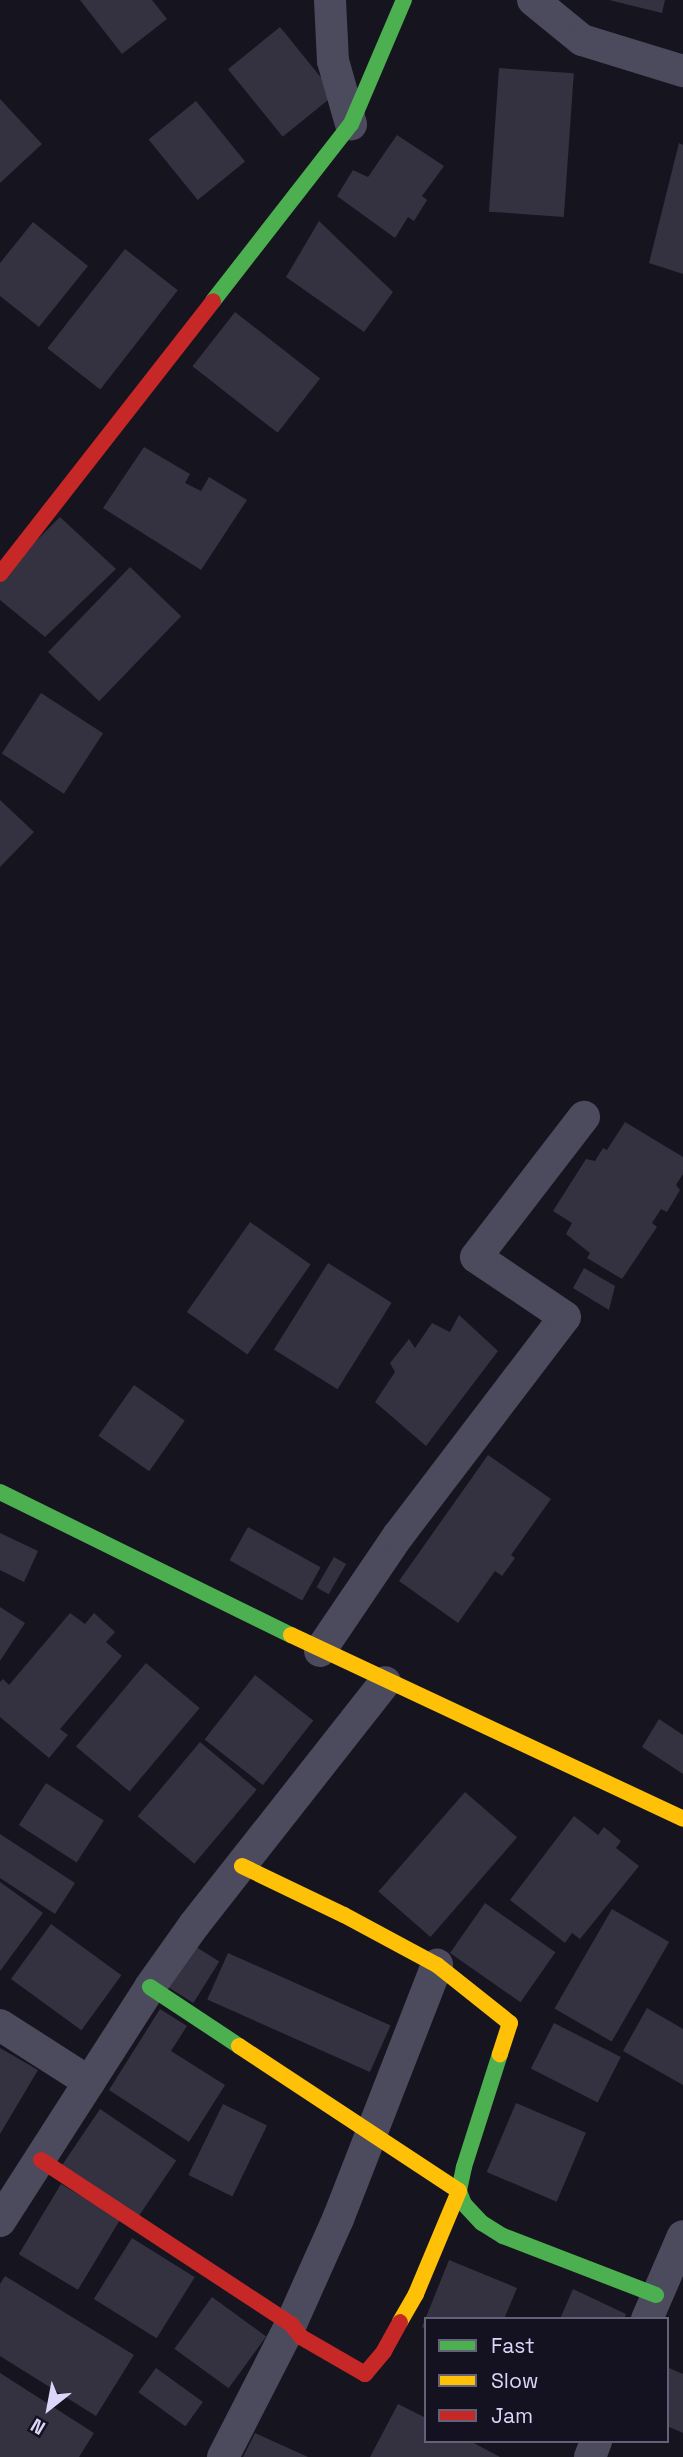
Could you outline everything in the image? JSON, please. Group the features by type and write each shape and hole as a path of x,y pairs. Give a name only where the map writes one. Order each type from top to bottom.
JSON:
{"street":[{"path":"330,0 333,61 351,124"},
{"path":"0,574 351,124 404,0"},
{"path":"533,0 582,40 683,71"},
{"path":"320,1651 398,1536 565,1317 476,1257 584,1117"},
{"path":"0,1492 320,1651 683,1819"},
{"path":"0,2221 150,1987 385,1682"},
{"path":"41,2160 291,2324 301,2337 365,2374 384,2351 416,2294 459,2191 510,2023 437,1965 344,1915 242,1866"},
{"path":"223,2457 291,2324 338,2219 437,1965"},
{"path":"150,1987 459,2191 464,2204 482,2223 503,2236 651,2307 683,2235"},
{"path":"0,2025 89,2082"}],"building":[{"path":"80,0 152,0 167,19 122,54"},
{"path":"609,0 665,0 662,13"},
{"path":"280,27 335,95 283,137 228,69"},
{"path":"499,68 574,73 564,217 489,212"},
{"path":"0,99 42,144 0,183"},
{"path":"196,101 245,162 198,200 149,139"},
{"path":"397,135 444,166 422,196 427,200 414,221 408,217 395,238 337,196 353,170 368,177"},
{"path":"679,143 683,145 683,274 649,263"},
{"path":"319,221 393,292 364,332 286,277"},
{"path":"33,222 88,266 39,327 0,296 0,263"},
{"path":"125,249 178,290 100,390 47,348"},
{"path":"235,312 320,378 278,433 193,366"},
{"path":"144,447 190,474 185,483 201,491 209,477 247,500 201,570 103,508"},
{"path":"60,517 116,569 45,637 0,600 0,577"},
{"path":"130,567 181,616 99,701 48,652"},
{"path":"41,693 103,733 64,794 2,753"},
{"path":"0,800 34,832 0,867"},
{"path":"625,1122 683,1157 683,1174 676,1185 680,1190 667,1212 661,1209 652,1223 657,1227 622,1279 587,1258 590,1253 566,1234 572,1223 553,1211 586,1159 595,1161 603,1148 607,1150"},
{"path":"250,1222 311,1264 248,1355 187,1312"},
{"path":"328,1263 392,1303 338,1389 274,1350"},
{"path":"584,1268 615,1286 609,1310 573,1288"},
{"path":"459,1315 498,1351 426,1446 375,1402 395,1372 390,1363 409,1339 415,1348 432,1323 450,1332"},
{"path":"134,1385 185,1421 149,1471 98,1436"},
{"path":"488,1455 551,1499 511,1555 515,1558 502,1576 495,1571 458,1623 399,1581"},
{"path":"248,1527 321,1567 302,1600 230,1560"},
{"path":"0,1533 38,1551 24,1582 0,1570"},
{"path":"334,1557 346,1564 329,1594 316,1587"},
{"path":"0,1607 25,1623 0,1661"},
{"path":"70,1613 85,1624 94,1613 115,1632 106,1642 122,1656 60,1729 68,1735 49,1758 0,1717 0,1682 3,1679 9,1685"},
{"path":"146,1663 200,1708 130,1791 76,1746"},
{"path":"255,1675 313,1721 263,1785 205,1740"},
{"path":"659,1719 683,1735 683,1774 642,1747"},
{"path":"200,1742 257,1790 194,1864 138,1816"},
{"path":"46,1783 104,1821 77,1863 19,1825"},
{"path":"465,1792 517,1837 430,1937 378,1892"},
{"path":"574,1816 598,1835 604,1827 621,1841 616,1848 639,1866 580,1939 572,1933 565,1943 510,1900"},
{"path":"0,1834 75,1883 55,1914 0,1878"},
{"path":"0,1882 43,1913 0,1971"},
{"path":"485,1903 555,1952 520,2002 450,1953"},
{"path":"612,1909 669,1942 612,2042 554,2009"},
{"path":"51,1924 121,1975 81,2030 11,1979"},
{"path":"193,1945 219,1961 193,2003 167,1987"},
{"path":"228,1953 391,2025 370,2072 207,2000"},
{"path":"647,2008 683,2029 683,2085 623,2051"},
{"path":"160,2009 187,2026 171,2051 225,2085 189,2142 109,2090"},
{"path":"554,2023 621,2057 598,2102 531,2068"},
{"path":"0,2048 38,2070 0,2134"},
{"path":"516,2103 586,2133 557,2202 487,2172"},
{"path":"223,2104 267,2125 232,2196 188,2175"},
{"path":"100,2109 176,2160 138,2218 61,2166"},
{"path":"61,2184 120,2220 78,2290 19,2254"},
{"path":"132,2238 195,2277 157,2338 94,2299"},
{"path":"449,2260 517,2288 505,2317 426,2317"},
{"path":"5,2276 134,2355 96,2416 0,2356 0,2284"},
{"path":"573,2289 626,2314 625,2317 561,2317"},
{"path":"212,2297 266,2336 229,2388 174,2349"},
{"path":"156,2368 203,2402 185,2426 138,2392"},
{"path":"669,2368 683,2374 683,2433 669,2427"},
{"path":"0,2373 94,2433 79,2457 0,2457"},
{"path":"398,2404 424,2417 424,2443 474,2443 500,2457 370,2457"},
{"path":"255,2433 308,2457 243,2457"}],"traffic: fast":[{"path":"213,301 351,124 404,0"},
{"path":"0,1492 291,1635"},
{"path":"150,1987 239,2046"},
{"path":"500,2054 464,2167 459,2191 464,2204 482,2223 503,2236 656,2295"}],"traffic: slow":[{"path":"291,1635 683,1819"},
{"path":"242,1866 344,1915 437,1965 510,2023 500,2054"},
{"path":"239,2046 459,2191 416,2294 400,2322"}],"traffic: jam":[{"path":"0,574 213,301"},
{"path":"41,2160 291,2324 301,2337 365,2374 384,2351 400,2322"}]}
